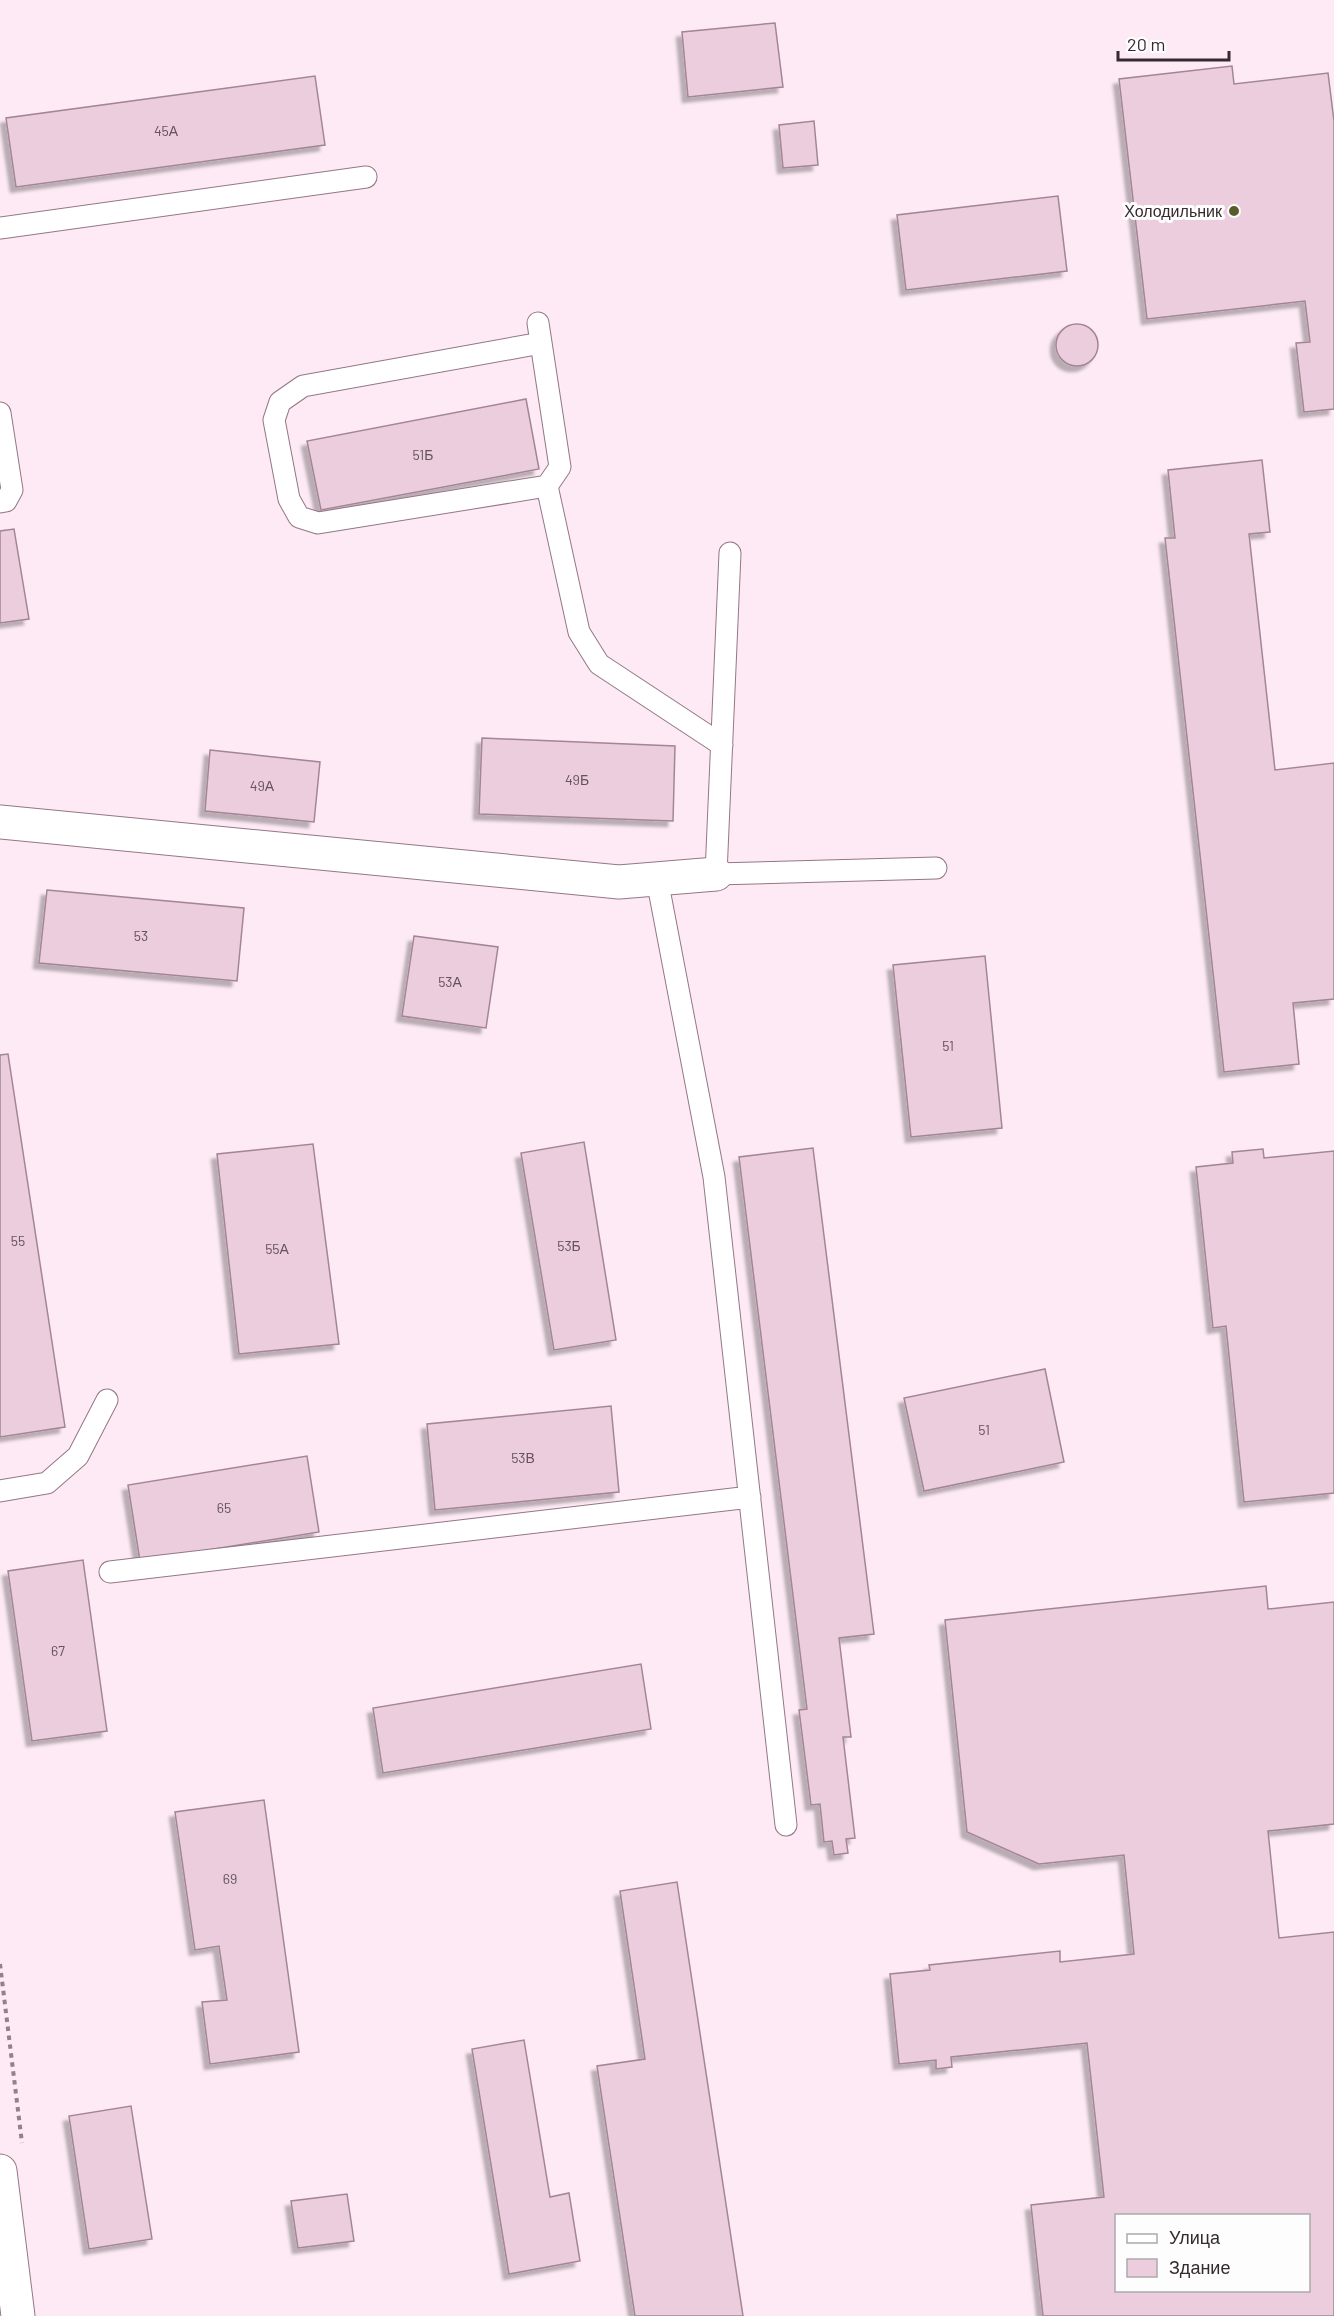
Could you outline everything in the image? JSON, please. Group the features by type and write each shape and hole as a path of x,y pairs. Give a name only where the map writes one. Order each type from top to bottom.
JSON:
{"street":[{"path":"0,822 619,882 716,874"},
{"path":"0,2170 6,2265 18,2316"}],"lane":[{"path":"0,228 366,177"},
{"path":"547,486 318,524 299,517 289,499 274,420 280,402 303,386 539,333 560,466 547,486 579,632 599,664 722,745"},
{"path":"0,413 12,490 6,501 0,502"},
{"path":"730,552 716,874 936,868"},
{"path":"657,879 714,1177 786,1825"},
{"path":"0,1491 47,1483 63,1470 78,1456 107,1400"},
{"path":"110,1572 750,1497"}],"building":[{"path":"775,23 783,87 688,97 682,32"},
{"name":"Холодильник","path":"1232,66 1234,84 1328,73 1334,121 1334,409 1304,412 1296,343 1310,342 1305,301 1147,319 1119,79"},
{"path":"315,76 325,145 16,187 6,118"},
{"path":"814,121 818,165 783,168 779,125"},
{"path":"1058,196 1067,271 906,290 897,215"},
{"path":"1077,324 1085,325 1092,330 1097,337 1097,353 1092,360 1085,365 1077,366 1069,365 1062,360 1057,353 1056,345 1057,337 1062,330 1069,325"},
{"path":"526,399 539,469 321,510 307,441"},
{"path":"1262,460 1270,532 1249,534 1275,770 1334,763 1334,999 1293,1003 1299,1064 1224,1072 1165,538 1175,538 1168,470"},
{"path":"14,529 29,619 0,623 0,531"},
{"path":"482,738 675,746 673,821 479,814"},
{"path":"210,750 320,762 314,822 205,811"},
{"path":"47,890 244,908 237,981 39,963"},
{"path":"414,936 498,947 486,1028 402,1016"},
{"path":"985,956 1002,1128 911,1137 893,965"},
{"path":"8,1054 65,1427 0,1437 0,1055"},
{"path":"584,1142 616,1340 554,1350 521,1153"},
{"path":"313,1144 339,1344 239,1354 217,1154"},
{"path":"813,1148 874,1634 839,1638 851,1737 843,1737 855,1838 846,1839 848,1853 834,1855 832,1841 824,1842 820,1804 811,1805 799,1710 807,1709 739,1157"},
{"path":"1263,1149 1264,1158 1334,1151 1334,1493 1244,1502 1226,1326 1213,1328 1196,1167 1233,1163 1232,1152"},
{"path":"1045,1369 1064,1462 924,1491 904,1398"},
{"path":"611,1406 619,1492 435,1510 427,1424"},
{"path":"307,1456 319,1532 140,1561 128,1485"},
{"path":"83,1560 107,1731 32,1741 8,1571"},
{"path":"1266,1586 1268,1609 1334,1602 1334,1824 1268,1831 1279,1938 1334,1932 1334,2316 1043,2316 1031,2205 1104,2197 1087,2043 951,2057 952,2067 936,2069 936,2060 899,2064 890,1974 930,1970 929,1965 1060,1951 1060,1962 1134,1954 1124,1855 1039,1864 967,1832 945,1620"},
{"path":"641,1664 651,1729 383,1773 373,1708"},
{"path":"264,1800 299,2052 210,2064 202,2002 227,2000 219,1946 195,1950 175,1812"},
{"path":"677,1882 743,2316 635,2316 597,2066 645,2059 620,1891"},
{"path":"524,2040 550,2197 569,2193 580,2261 509,2274 472,2049"},
{"path":"131,2106 152,2239 89,2249 69,2116"},
{"path":"347,2194 354,2241 298,2248 291,2201"}],"place":[{"name":"Холодильник","path":"1234,211"}]}
